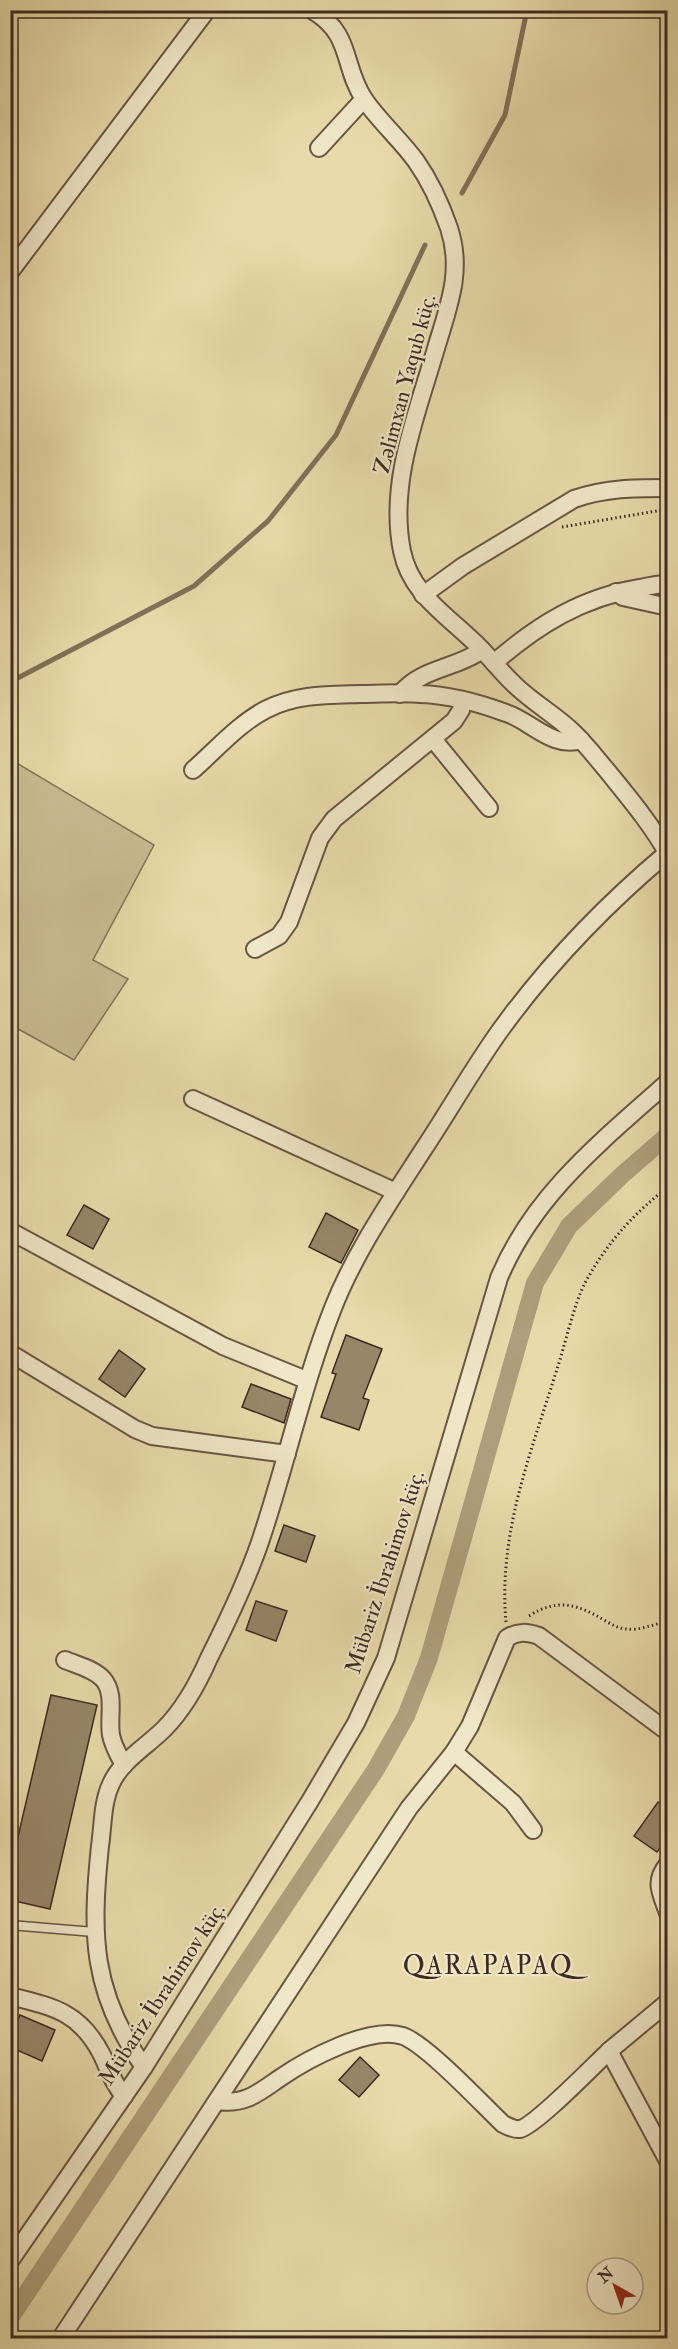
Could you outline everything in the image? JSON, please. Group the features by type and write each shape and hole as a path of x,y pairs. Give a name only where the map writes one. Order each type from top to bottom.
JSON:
{"street":[{"path":"10,272 207,10"},
{"name":"Zəlimxan Yaqub küç.","path":"312,10 334,27 343,41 356,84 364,99 416,160 431,185 455,249 454,288 407,446 398,504 402,551 406,567 423,595 488,656 519,689 581,740 647,820 667,854"},
{"path":"319,148 364,99"},
{"path":"423,595 454,572 574,499 591,493 618,489 668,488"},
{"path":"400,694 409,683 418,677 472,657 488,656 579,605 616,591 668,584"},
{"path":"616,591 623,597 668,607"},
{"path":"193,770 244,724 264,710 282,702 314,695 421,694 463,700 508,713 551,738 565,743 581,740"},
{"path":"255,949 279,936 289,922 320,838 334,819 454,721 461,710 463,700"},
{"path":"433,739 489,808"},
{"path":"144,2067 126,2041 113,2013 98,1965 94,1932 104,1810 111,1783 124,1765 166,1727 183,1706 209,1660 259,1546 287,1454 306,1380 334,1304 359,1255 396,1192 498,1033 540,979 579,934 622,891 667,854"},
{"name":"Mübariz İbrahimov küç.","path":"10,2261 144,2067 356,1723 386,1658 499,1278 511,1250 528,1222 559,1183 668,1082"},
{"path":"193,1099 396,1192"},
{"path":"10,1231 204,1336 306,1380"},
{"path":"10,1353 135,1429 152,1436 287,1454"},
{"path":"61,2338 410,1808 454,1752 470,1726 507,1638 526,1632 539,1636 668,1732"},
{"path":"65,1660 94,1672 104,1680 110,1692 111,1734 116,1751 124,1765"},
{"path":"454,1752 513,1803 533,1830"},
{"path":"668,1864 659,1874 658,1885 668,1913"},
{"path":"10,1996 55,2007 75,2019 92,2036 113,2083 124,2096"},
{"path":"218,2101 240,2102 255,2096 304,2061 347,2042 381,2036 402,2036 425,2050 503,2124 515,2130 537,2119 609,2051 668,2002"},
{"path":"609,2051 668,2161"}],"lane":[{"path":"10,1925 94,1932"}],"path":[{"path":"541,519 551,525 565,527 668,509"},
{"path":"507,1638 503,1592 512,1515 583,1285 604,1251 636,1212 668,1187"},
{"path":"507,1638 524,1619 540,1609 562,1603 583,1609 615,1626 628,1630 668,1621"}],"shaded area":[{"path":"10,759 154,845 93,960 128,979 74,1060 11,1025"}],"building":[{"path":"84,1205 109,1219 93,1249 67,1235"},
{"path":"326,1213 358,1230 341,1263 309,1247"},
{"path":"346,1335 382,1349 363,1398 369,1400 359,1430 321,1417 336,1374 332,1373"},
{"path":"119,1350 145,1369 125,1397 99,1379"},
{"path":"251,1384 291,1399 284,1423 242,1407"},
{"path":"284,1525 315,1536 306,1562 275,1551"},
{"path":"256,1601 287,1611 276,1641 246,1630"},
{"path":"51,1695 97,1705 50,1909 10,1900 10,1871"},
{"path":"658,1802 668,1809 668,1838 657,1852 634,1836"},
{"path":"20,2015 55,2030 42,2061 10,2047 10,2036"},
{"path":"360,2057 379,2075 359,2097 339,2080"}],"waterway":[{"path":"462,193 505,115 527,10"},
{"path":"10,682 194,586 268,521 336,435 425,245"},
{"path":"10,2318 376,1769 406,1716 429,1658 535,1283 569,1226 668,1135"}],"district":[{"name":"QARAPAPAQ","path":"488,1966"}]}
